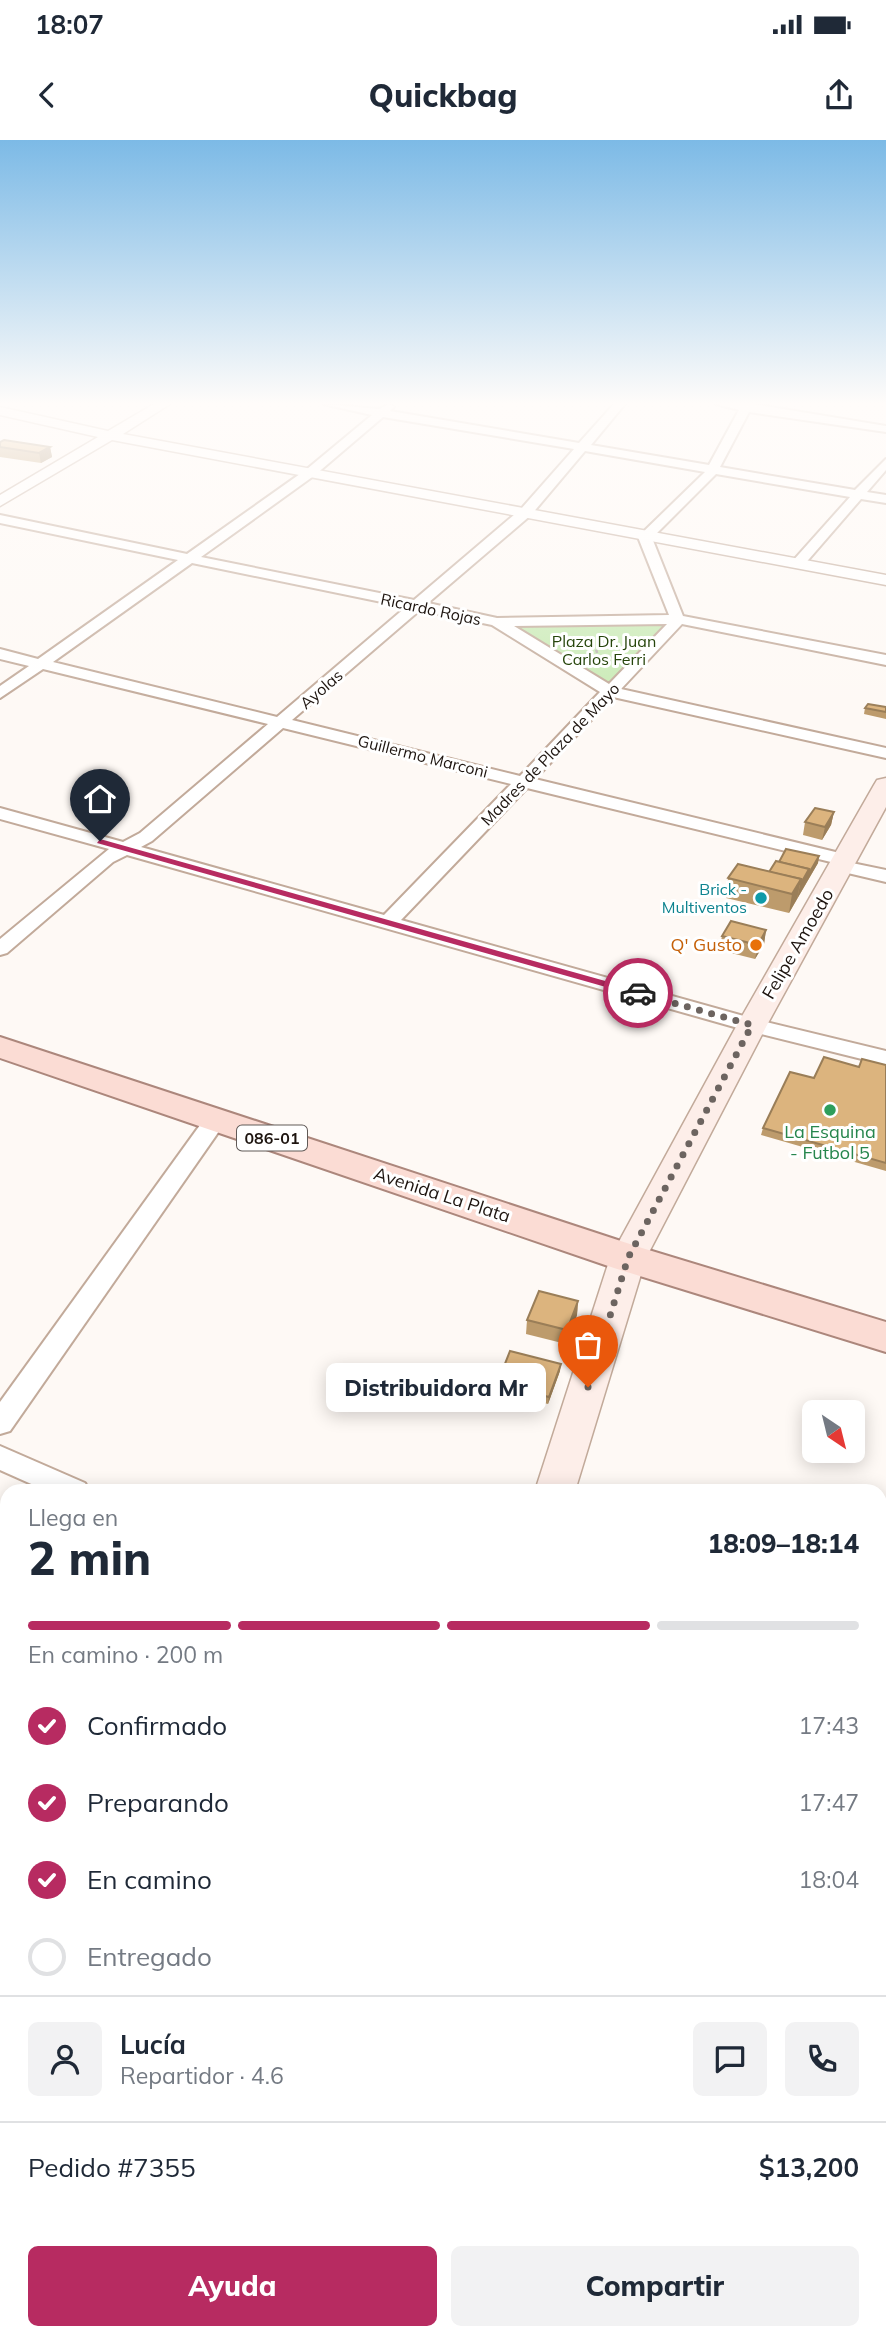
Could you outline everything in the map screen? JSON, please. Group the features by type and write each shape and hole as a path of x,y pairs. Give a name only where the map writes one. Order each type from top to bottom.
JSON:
{"main road":[{"name":"Felipe Amoedo","path":"557,1484 628,1258 752,1025 886,785"},
{"name":"Avenida La Plata","path":"0,1047 628,1258 886,1337"}],"street":[{"path":"0,694 262,507"},
{"path":"497,507 886,580"},
{"name":"Ayolas","path":"0,949 78,882 124,849 146,837 531,507"},
{"path":"675,507 644,540 677,619"},
{"path":"798,564 848,507"},
{"name":"Ricardo Rojas","path":"0,519 497,622 611,692 886,752"},
{"path":"497,622 677,619 886,660"},
{"name":"Madres de Plaza de Mayo","path":"387,923 611,692 677,619"},
{"name":"Guillermo Marconi","path":"0,654 524,781 886,876"},
{"path":"0,813 752,1025 886,1058"},
{"path":"0,1423 216,1119"},
{"path":"0,1457 60,1484"}],"path":[{"path":"580,675 602,668 636,633 627,619"},
{"path":"624,635 632,637"},
{"path":"608,662 598,660 596,649 606,640 615,638"}],"green space":[{"name":"Plaza Dr. Juan Carlos Ferri","path":"666,624 609,684 517,627"}],"building":[{"path":"868,704 886,707 886,712 865,708"},
{"path":"815,808 834,812 825,827 805,822"},
{"path":"786,849 819,856 808,875 809,869 779,862"},
{"path":"776,861 809,869 800,885 801,879 769,872"},
{"path":"738,864 801,879 792,894 728,878"},
{"path":"731,921 766,930 758,945 722,936"},
{"name":"La Esquina - Futbol 5","path":"824,1057 859,1067 862,1059 886,1065 886,1163 763,1128 790,1072 814,1078"},
{"path":"539,1291 578,1301 567,1330 527,1320"},
{"path":"510,1351 561,1364 549,1397 497,1384"}],"way so far":[{"path":"588,1387 628,1258 752,1025 638,993"}],"place":[{"name":"Brick - Multiventos","path":"761,898"},
{"name":"Q' Gusto","path":"756,945"},
{"name":"La Esquina - Futbol 5","path":"830,1110"},
{"name":"Distribuidora Mr","path":"588,1387"}],"route":[{"path":"100,841 638,993"}]}
